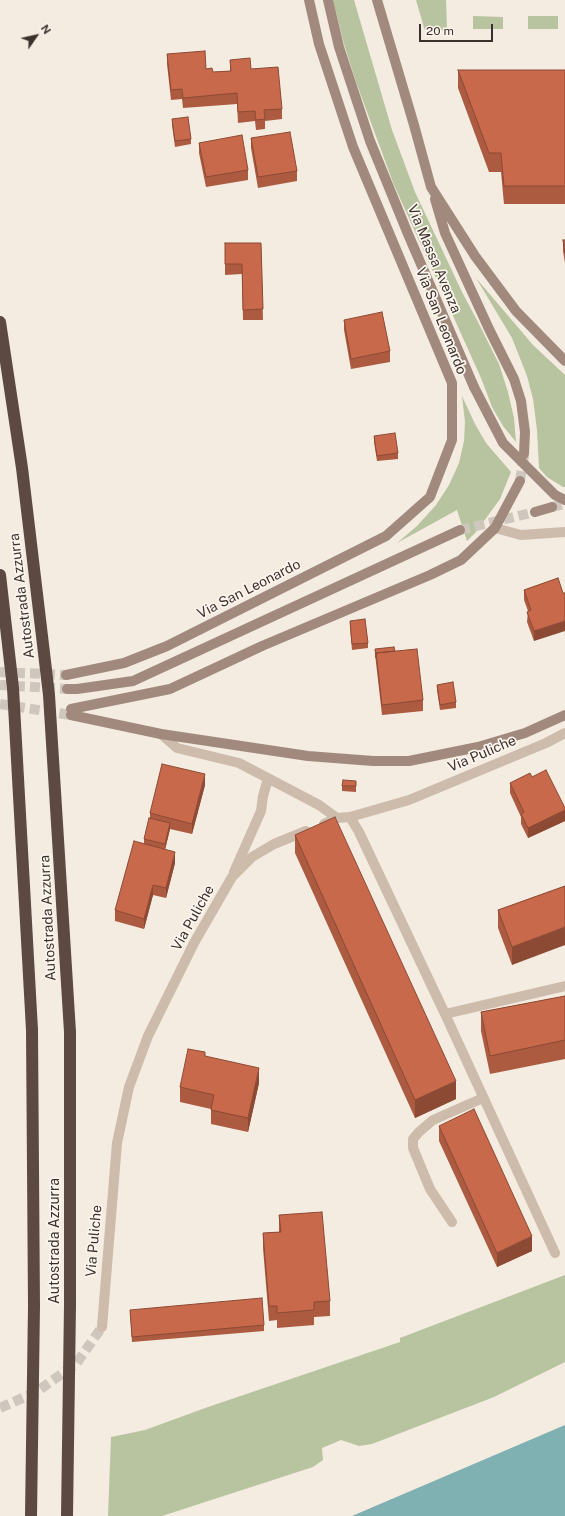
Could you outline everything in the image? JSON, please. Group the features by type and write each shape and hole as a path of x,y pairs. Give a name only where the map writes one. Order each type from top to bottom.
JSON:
{"highway":[{"name":"Autostrada Azzurra","path":"0,322 22,468 49,694 70,1032 70,1305 67,1516"},
{"name":"Autostrada Azzurra","path":"0,575 13,688 32,1030 34,1306 31,1516"}],"main road":[{"name":"Via San Leonardo","path":"66,675 124,663 167,646 386,536 430,497 452,440 452,383 354,147 318,44 309,0"},
{"name":"Via Massa Avenza","path":"328,0 339,47 370,141 408,234 474,387 503,442 555,495 565,500"},
{"name":"Via Massa Avenza","path":"377,0 431,187 475,256 516,311 565,361"},
{"path":"431,187 445,233 489,329 514,378 521,401 526,432 524,454"},
{"path":"520,481 495,528 461,560 430,576 262,646 170,688 71,712 161,734 308,756 373,761 409,761 478,746 525,733 565,715"},
{"path":"535,512 552,507"},
{"path":"67,689 77,689 133,681 460,530"}],"street":[{"path":"495,528 521,535 565,532"},
{"name":"Via Puliche","path":"102,1327 117,1143 129,1087 152,1029 194,943 232,877 252,857 274,844 337,818 350,817 409,800 546,743 565,733"},
{"path":"161,734 177,748 239,763 319,805 337,818"},
{"path":"232,877 260,812 268,779"},
{"path":"350,817 362,839 445,1014 555,1253"},
{"path":"445,1014 565,986"},
{"path":"452,1222 430,1189 413,1148 413,1139 433,1120 483,1098"}],"green space":[{"path":"333,0 354,0 392,130 415,192 462,292 499,364 514,418 516,442 503,426 492,407 481,378 394,185 356,82 344,44"},
{"path":"416,0 446,0 447,30 425,31"},
{"path":"473,16 503,17 503,29 473,29"},
{"path":"528,16 558,16 558,29 528,29"},
{"path":"476,278 533,345 565,375 565,487 547,477 539,468 537,430 533,399 527,376 512,338"},
{"path":"462,396 486,443 511,472 500,499 476,532 467,541 457,510 397,543 417,526 436,505 449,485 459,463 464,441 465,422"},
{"path":"565,1275 565,1362 494,1397 372,1444 359,1446 341,1440 322,1448 323,1460 313,1467 162,1516 108,1516 111,1437 145,1430 400,1342 400,1338"}],"water":[{"path":"565,1425 565,1516 352,1516"}],"building":[{"path":"205,51 206,69 212,68 213,72 231,71 230,60 250,58 251,69 278,67 282,109 264,110 265,119 256,120 255,111 238,112 237,93 183,98 182,89 171,90 167,54"},
{"path":"458,70 565,70 565,186 504,186 501,153 489,153"},
{"path":"188,117 191,139 175,141 172,119"},
{"path":"290,132 297,171 258,177 251,138"},
{"path":"242,135 248,170 206,177 199,143"},
{"path":"563,240 565,240 565,253"},
{"path":"225,243 261,243 263,309 243,310 242,264 225,264"},
{"path":"382,312 390,351 351,359 344,320"},
{"path":"395,433 398,453 377,456 374,436"},
{"path":"558,578 563,593 565,593 565,621 534,631 527,612 531,610 524,590"},
{"path":"365,619 368,643 352,644 350,621"},
{"path":"394,647 395,651 376,653 376,658 375,649"},
{"path":"417,649 423,700 382,705 376,653"},
{"path":"453,682 456,702 440,705 437,685"},
{"path":"162,764 205,774 192,824 150,813"},
{"path":"546,770 565,810 528,828 521,814 524,812 510,783 530,773 532,777"},
{"path":"343,780 356,781 356,786 342,786"},
{"path":"335,817 456,1081 415,1100 295,835"},
{"path":"149,818 170,823 165,844 144,839"},
{"path":"134,841 175,852 166,888 153,885 144,919 115,910"},
{"path":"565,886 565,927 512,947 498,910"},
{"path":"565,996 565,1040 490,1056 481,1012"},
{"path":"188,1049 205,1052 205,1056 259,1068 248,1118 211,1110 214,1095 180,1087"},
{"path":"474,1109 532,1236 497,1253 439,1126"},
{"path":"322,1212 330,1301 314,1302 314,1310 277,1313 277,1306 269,1306 263,1233 281,1232 279,1215"},
{"path":"262,1298 264,1325 132,1337 130,1310"}],"tunnel":[{"path":"520,481 524,456"},
{"path":"552,507 565,504"},
{"path":"460,530 535,512"},
{"path":"0,672 66,675"},
{"path":"0,685 67,689"},
{"path":"0,704 71,715"},
{"path":"0,1408 36,1392 76,1364 102,1327"}]}
